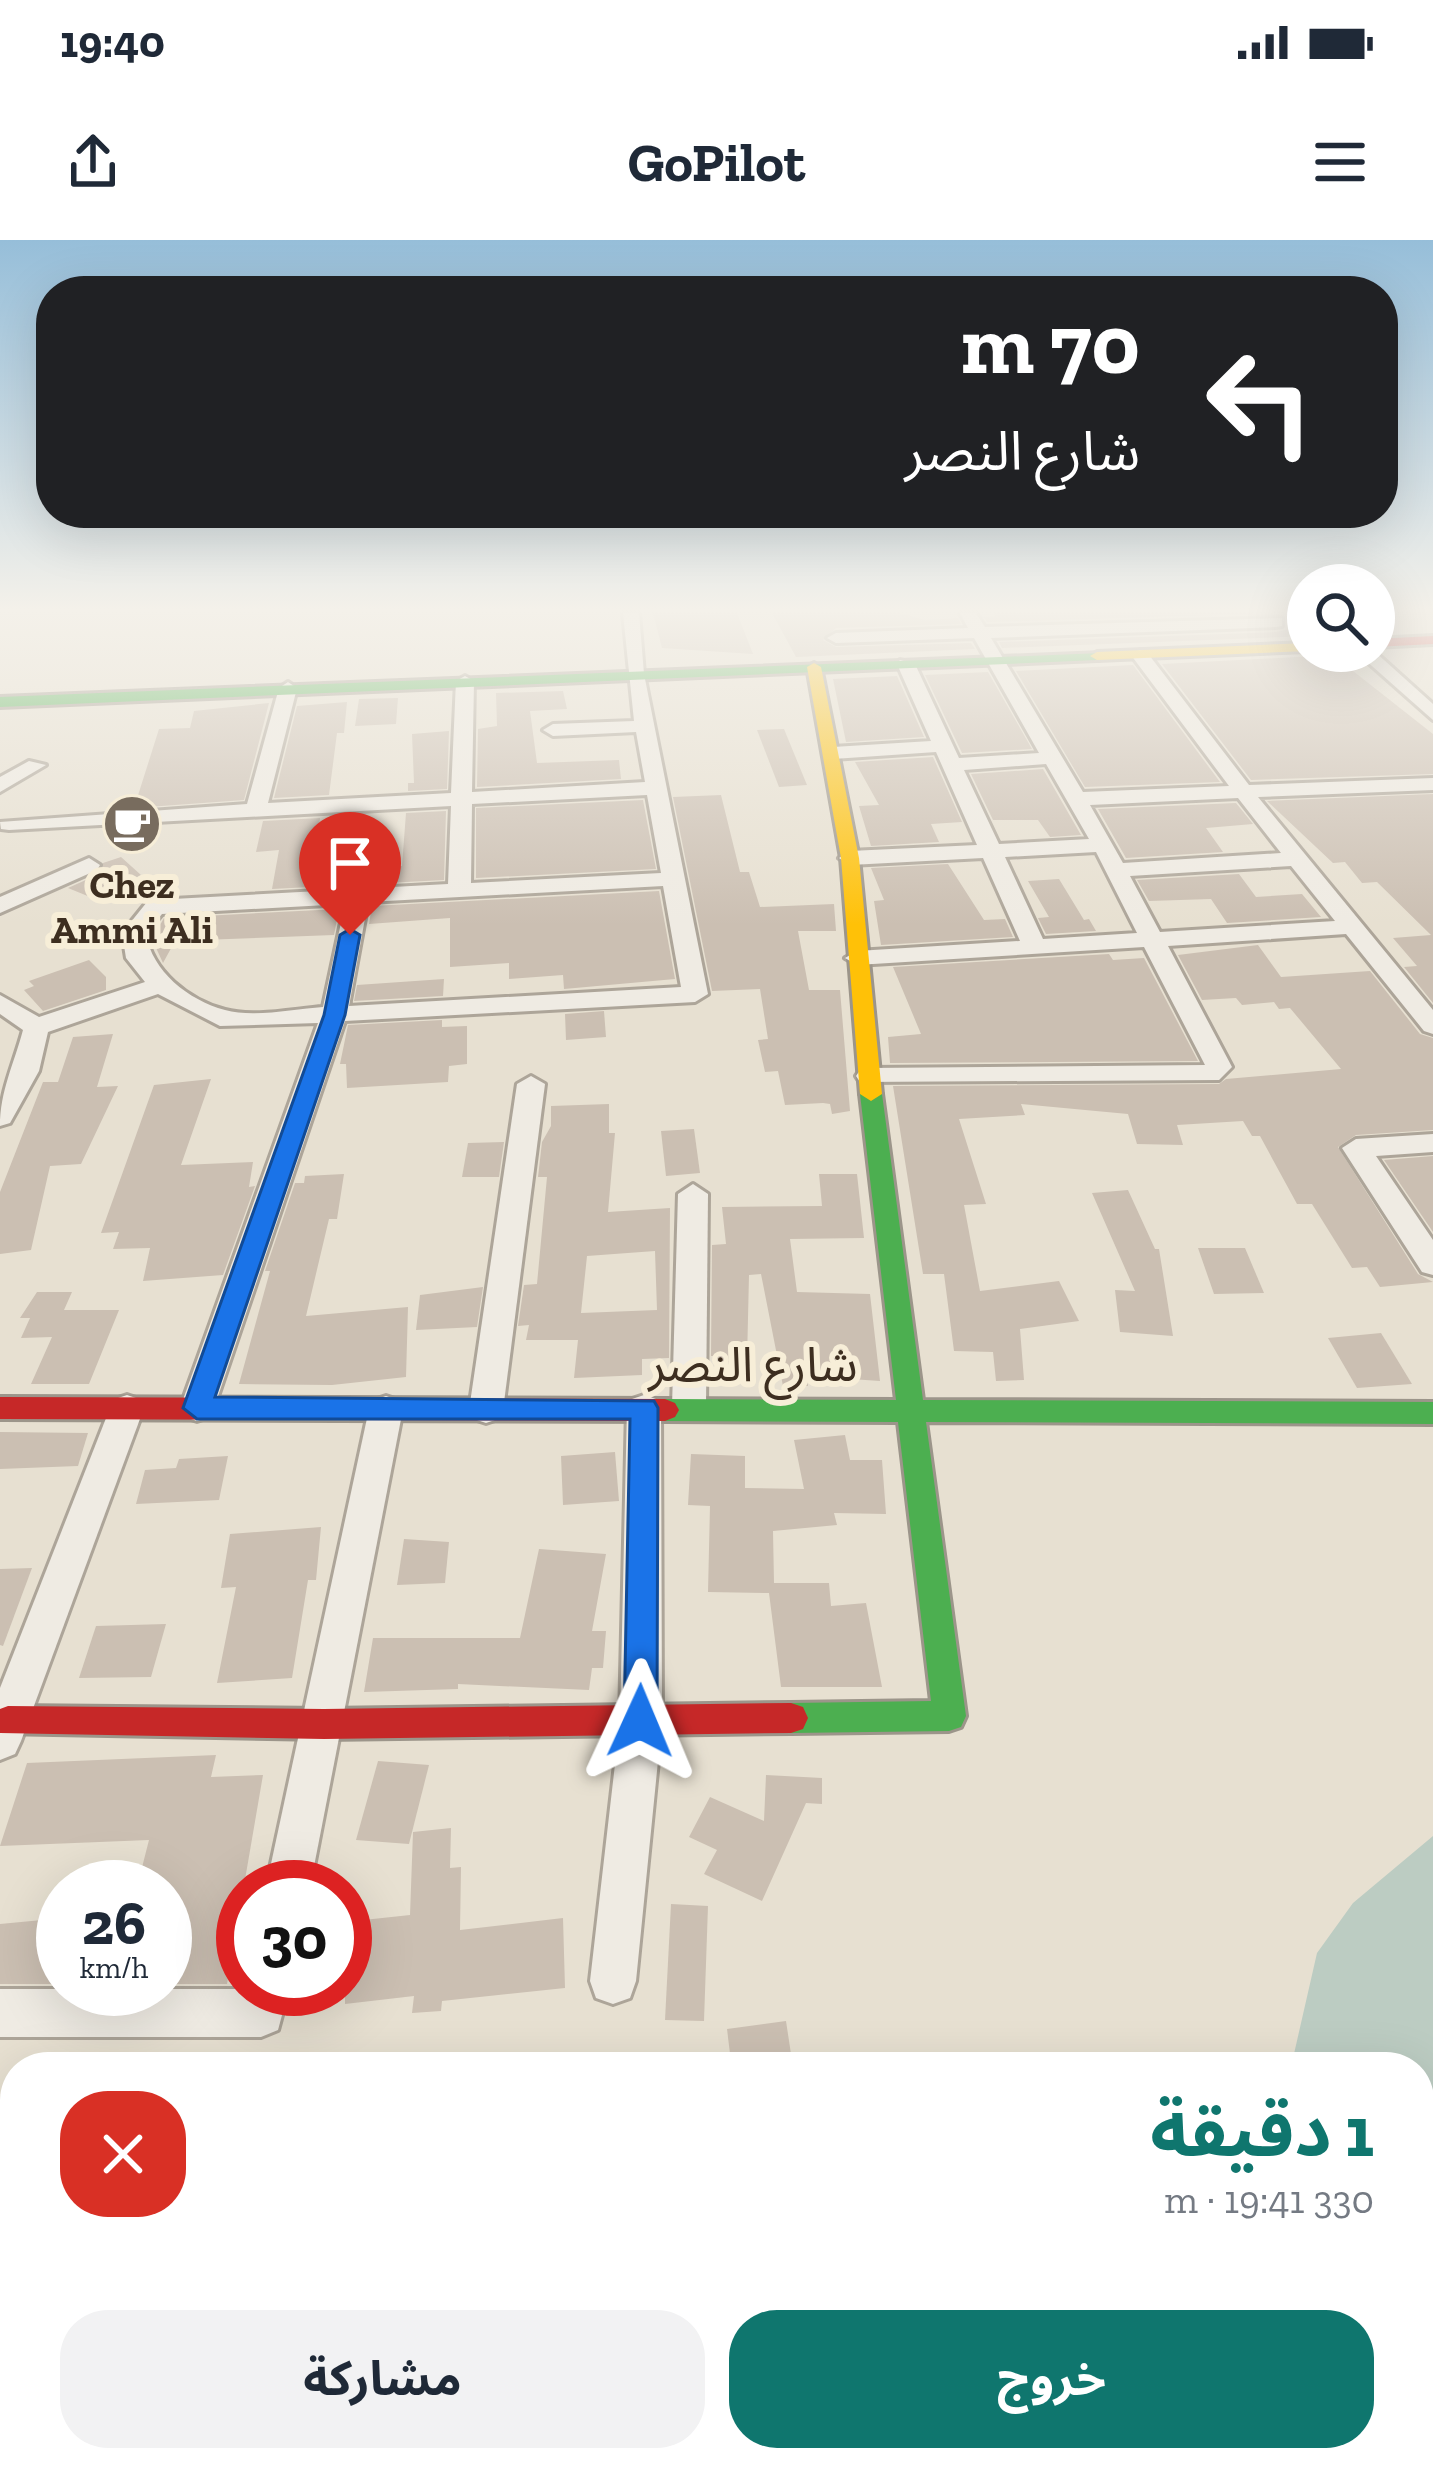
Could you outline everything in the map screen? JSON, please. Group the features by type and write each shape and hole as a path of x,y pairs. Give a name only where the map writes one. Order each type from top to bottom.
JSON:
{"main road":[{"path":"4,1731 950,1717 869,1076 850,858 825,717"},
{"name":"شارع النصر","path":"0,1408 1433,1413"}],"street":[{"path":"256,811 280,717"},
{"path":"459,890 464,717"},
{"path":"642,717 694,994 220,1018 160,985 138,958 134,933 155,907 672,879"},
{"path":"929,717 1036,950"},
{"path":"869,1076 1217,1071 1219,1066 1156,942 1029,717"},
{"path":"1193,717 1246,793 1433,1026"},
{"path":"553,730 644,726"},
{"path":"833,753 1051,758"},
{"path":"0,786 36,765"},
{"path":"1074,799 1433,784"},
{"path":"9,824 655,788"},
{"path":"850,858 1103,844"},
{"path":"1116,870 1298,859"},
{"path":"0,906 89,865"},
{"path":"197,1408 334,1015 358,895"},
{"path":"857,958 1352,927"},
{"path":"36,1027 160,985"},
{"path":"0,1003 36,1027"},
{"path":"0,1117 26,1071 36,1027"},
{"path":"486,1410 531,1084"},
{"path":"1433,1143 1356,1148 1433,1264"},
{"path":"689,1407 693,1193"},
{"path":"4,1731 127,1408"},
{"path":"613,1981 640,1721 644,1408"},
{"path":"295,1860 386,1409"},
{"path":"0,2013 216,2013"}],"shaded area":[{"path":"1433,1836 1433,2052 1294,2052 1317,1953 1353,1903"}],"building":[{"path":"193,717 265,717 244,800 134,808 159,729 190,728"},
{"path":"294,717 346,717 344,733 337,733 329,795 274,798"},
{"path":"356,717 397,717 396,724 355,726"},
{"path":"497,717 531,717 537,763 619,760 621,779 477,787 478,729 497,726"},
{"path":"841,717 915,717 924,737 846,742"},
{"path":"945,717 1014,717 1032,749 962,753"},
{"path":"1043,717 1172,717 1220,782 1085,787"},
{"path":"1203,717 1412,717 1433,734 1433,774 1251,780"},
{"path":"784,729 807,785 779,787 757,730"},
{"path":"449,731 447,789 408,791 408,783 414,783 412,734"},
{"path":"933,757 962,822 931,824 939,842 871,846 859,806 879,805 855,762"},
{"path":"1043,769 1081,835 1050,837 1038,820 993,820 971,774"},
{"path":"1433,794 1433,1003 1404,967 1417,966 1393,938 1431,935 1377,882 1362,883 1345,862 1333,863 1267,801"},
{"path":"721,795 740,872 749,872 760,907 834,904 836,931 798,931 809,990 840,990 850,1111 832,1114 830,1104 823,1103 785,1105 778,1071 765,1072 758,1040 768,1039 760,989 712,991 673,797"},
{"path":"643,800 656,869 476,878 476,808"},
{"path":"1236,803 1253,824 1206,828 1223,852 1126,858 1098,809"},
{"path":"446,811 444,880 272,889 279,850 256,852 263,821 320,818 312,873 402,866 406,813"},
{"path":"121,857 141,875 95,899 68,888 99,874 103,863"},
{"path":"948,864 984,920 1005,919 1013,937 881,945 874,901 884,900 871,868"},
{"path":"1239,874 1256,897 1302,894 1321,917 1227,923 1211,899 1149,901 1137,880"},
{"path":"1059,879 1096,931 1046,934 1038,918 1049,917 1028,881"},
{"path":"659,891 675,979 564,989 563,975 509,979 509,963 450,967 450,918 369,924 372,906"},
{"path":"339,909 334,935 175,941 163,963 152,939 164,918"},
{"path":"1258,945 1281,977 1370,971 1420,1034 1433,1038 1433,1130 1356,1135 1338,1147 1418,1274 1433,1282 1380,1287 1367,1267 1352,1268 1312,1204 1297,1204 1260,1136 1252,1136 1243,1121 1177,1125 1183,1145 1137,1144 1128,1114 1021,1104 1025,1115 959,1119 986,1204 964,1205 980,1291 1059,1281 1079,1321 1020,1329 1024,1380 996,1381 993,1352 954,1351 944,1274 923,1274 893,1086 1219,1084 1226,1079 1341,1069 1290,1008 1279,1009 1274,1002 1242,1005 1236,998 1202,1000 1178,955"},
{"path":"1109,954 1113,960 1144,958 1198,1061 890,1063 888,1037 921,1034 893,967"},
{"path":"89,960 106,977 106,990 43,1011 24,990 34,986 29,981"},
{"path":"444,979 443,996 354,1001 357,985"},
{"path":"604,1011 606,1037 566,1040 565,1014"},
{"path":"442,1020 442,1027 467,1026 467,1064 449,1066 448,1082 347,1088 346,1064 340,1064 348,1025"},
{"path":"113,1034 97,1087 118,1086 81,1164 50,1166 31,1250 0,1254 0,1192 43,1082 58,1082 73,1037"},
{"path":"211,1079 181,1165 253,1162 249,1187 255,1186 223,1275 143,1281 150,1248 113,1249 119,1232 101,1233 154,1085"},
{"path":"609,1104 609,1133 615,1133 608,1212 670,1208 669,1358 642,1359 642,1375 574,1378 578,1340 526,1340 529,1325 518,1326 524,1285 537,1284 547,1177 538,1177 542,1142 551,1126 551,1106","holes":["655,1251 657,1310 581,1313 587,1256"]},
{"path":"694,1129 700,1173 666,1176 661,1131"},
{"path":"504,1142 499,1177 462,1177 468,1143"},
{"path":"1433,1156 1433,1232 1384,1160"},
{"path":"344,1174 337,1219 329,1219 306,1316 408,1307 406,1377 332,1385 239,1384 270,1271 265,1271 295,1183 304,1183 305,1176"},
{"path":"819,1174 857,1174 864,1238 790,1239 797,1292 870,1294 880,1381 807,1376 808,1386 783,1386 761,1274 749,1275 747,1361 718,1363 717,1356 711,1356 712,1245 726,1244 722,1207 822,1206"},
{"path":"1128,1190 1159,1249 1173,1336 1120,1332 1115,1290 1135,1291 1092,1193"},
{"path":"1198,1248 1245,1248 1264,1293 1214,1294"},
{"path":"483,1287 477,1327 416,1330 420,1295"},
{"path":"37,1292 72,1292 64,1310 119,1310 89,1384 31,1384 52,1337 21,1338 30,1318 20,1318"},
{"path":"1381,1333 1412,1384 1357,1388 1328,1338"},
{"path":"0,1432 88,1433 78,1466 0,1469"},
{"path":"845,1435 850,1460 882,1460 886,1514 834,1513 837,1525 773,1531 774,1583 829,1583 831,1606 866,1603 882,1687 781,1687 769,1593 708,1592 710,1506 688,1505 691,1454 745,1456 745,1488 804,1489 794,1440"},
{"path":"615,1452 619,1501 563,1505 561,1456"},
{"path":"228,1456 219,1500 136,1504 145,1470 176,1468 179,1459"},
{"path":"321,1527 316,1580 308,1580 292,1678 217,1683 236,1587 221,1588 230,1534"},
{"path":"404,1539 449,1542 445,1583 397,1585"},
{"path":"539,1549 606,1554 592,1631 606,1631 603,1668 592,1668 589,1690 458,1684 458,1689 364,1692 373,1638 520,1638"},
{"path":"32,1568 3,1646 0,1645 0,1569"},
{"path":"166,1624 151,1677 79,1678 96,1626"},
{"path":"216,1755 211,1777 263,1775 248,1860 216,1860 216,1984 192,1984 192,1860 144,1860 149,1840 0,1846 27,1763"},
{"path":"378,1761 429,1765 409,1844 356,1840"},
{"path":"766,1775 822,1778 822,1804 806,1803 762,1901 704,1874 717,1850 689,1837 710,1797 764,1821"},
{"path":"451,1828 450,1868 461,1867 460,1930 563,1918 565,1988 442,2001 441,2011 412,2013 414,1996 372,2001 372,1919 410,1915 413,1832"},
{"path":"671,1904 708,1906 704,2021 665,2020"},
{"path":"36,1921 36,1984 0,1984 0,1924"},
{"path":"786,2021 791,2052 730,2052 727,2029"}],"traffic: fast":[{"path":"791,1718 949,1716 871,1094"},
{"path":"665,1410 1433,1413"}],"traffic: slow":[{"path":"823,717 850,858 871,1094"}],"traffic: jam":[{"path":"0,1408 665,1410"},
{"path":"8,1721 324,1724 791,1718"}],"place":[{"name":"Chez Ammi Ali","path":"132,824"}],"route":[{"path":"350,935 334,1015 197,1408 644,1408 640,1721"}]}
